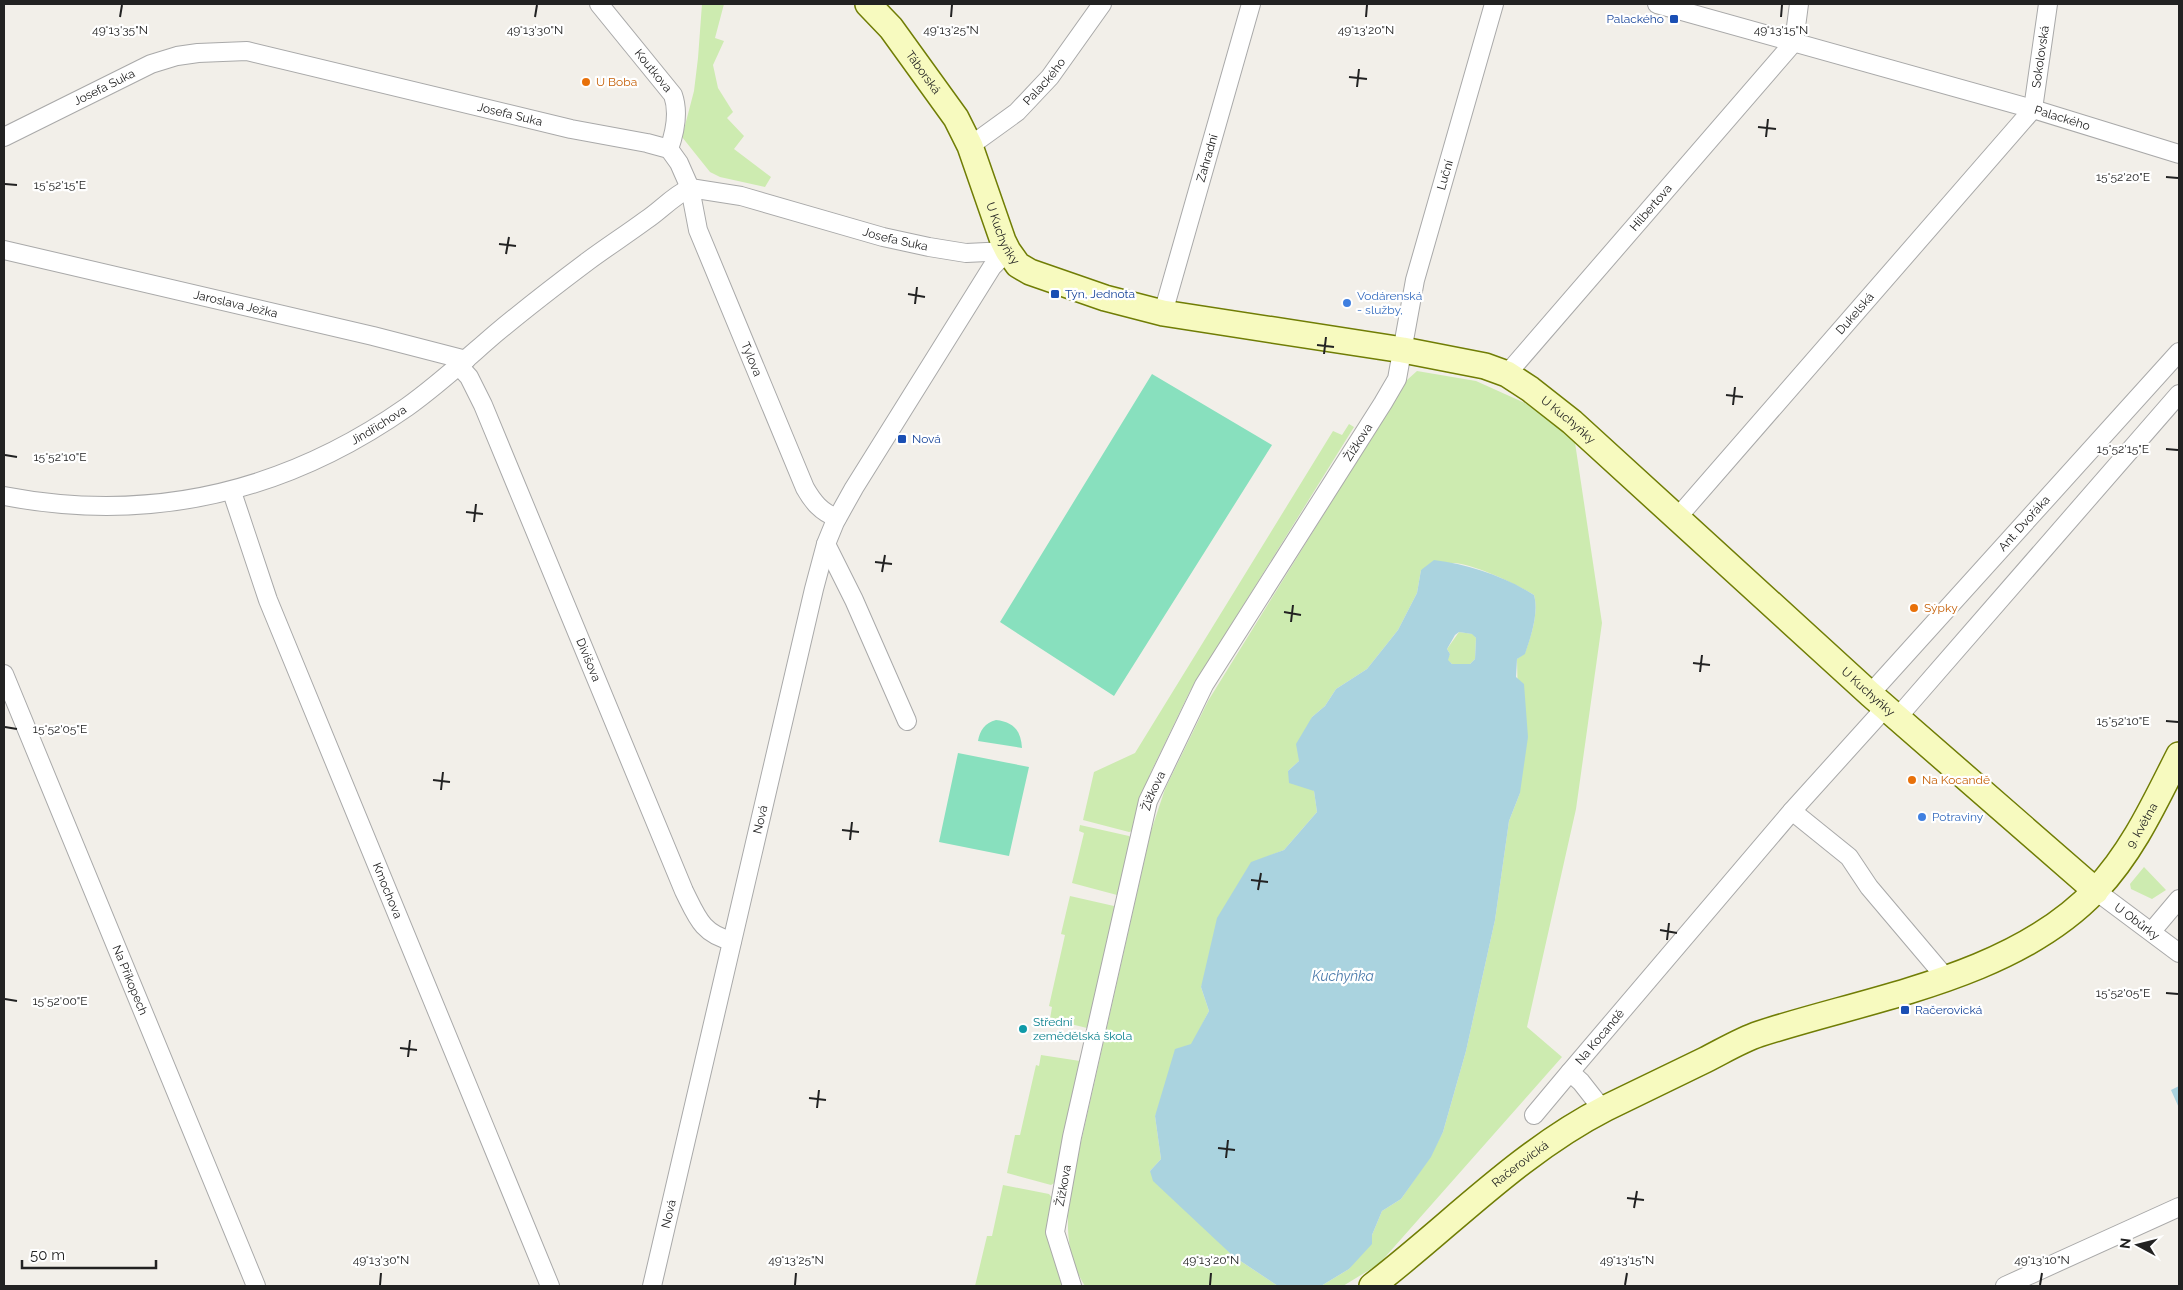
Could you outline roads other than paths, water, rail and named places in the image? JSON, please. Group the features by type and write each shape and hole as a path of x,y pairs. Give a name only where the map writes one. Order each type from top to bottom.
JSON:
{"street":[{"name":"Koutkova","path":"599,4 673,94 676,112 673,138 669,150"},
{"name":"Táborská","path":"868,4 891,28 940,95 956,118 970,146"},
{"name":"Palackého","path":"970,146 1017,112 1050,77 1102,4"},
{"name":"Zahradní","path":"1163,313 1251,4"},
{"name":"Luční","path":"1403,350 1418,271 1494,4"},
{"name":"Palackého","path":"1656,4 2033,109 2179,154"},
{"path":"1794,42 1799,4"},
{"name":"Sokolovská","path":"2033,109 2048,4"},
{"name":"Hilbertova","path":"1507,374 1794,42"},
{"name":"Josefa Suka","path":"4,137 151,64 178,56 198,53 246,51 561,127 669,150"},
{"name":"Dukelská","path":"1677,518 2033,109"},
{"name":"U Kuchyňky","path":"970,146 995,221 1008,251 1018,265 1030,272 1105,298 1163,313 1403,350 1485,366 1507,374 1530,389 1572,422 1884,707 2096,891"},
{"path":"669,150 680,164 690,188"},
{"name":"Josefa Suka","path":"690,188 727,193 883,237 929,247 966,253 1008,251"},
{"name":"Jindřichova","path":"4,496 56,504 122,506 186,501 232,492 321,458 407,407 547,291 645,221 679,193 690,188"},
{"name":"Tylova","path":"690,188 698,230 805,488 812,501 820,509 837,518"},
{"name":"Jaroslava Ježka","path":"4,250 373,336 462,363"},
{"name":"Nová","path":"652,1286 826,544 837,518 854,488 992,267 1008,251"},
{"name":"Žižkova","path":"1072,1286 1055,1232 1072,1137 1148,801 1204,685 1397,379 1403,350"},
{"name":"Ant. Dvořáka","path":"1884,707 2179,352"},
{"name":"Divišova","path":"462,363 483,405 684,891 699,920 708,932 719,938 732,941"},
{"path":"1884,707 2179,394"},
{"name":"Kmochova","path":"232,492 268,600 550,1286"},
{"path":"826,544 854,600 907,721"},
{"name":"Na Příkopech","path":"4,674 256,1286"},
{"name":"Na Kocandě","path":"1534,1115 1792,811 1884,707"},
{"name":"9. května","path":"2096,891 2137,838 2179,755"},
{"path":"1792,811 1849,857 1869,887 1946,978"},
{"name":"U Obůrky","path":"2096,891 2179,953"},
{"name":"Račerovická","path":"1372,1286 1514,1168 1603,1110 1756,1035 1946,978 1994,960 2033,940 2066,917 2096,891"},
{"path":"2152,931 2179,898"},
{"name":"Na Kocandě","path":"1570,1072 1581,1082 1603,1110"},
{"path":"2005,1286 2179,1207"}],"water":[{"name":"Kuchyňka","path":"1434,560 1460,564 1510,582 1534,595 1536,609 1534,624 1525,654 1517,659 1516,677 1524,684 1528,737 1520,793 1509,821 1495,920 1466,1051 1443,1132 1431,1157 1401,1199 1382,1211 1372,1235 1372,1244 1349,1269 1321,1286 1278,1286 1233,1256 1153,1181 1150,1171 1161,1159 1155,1116 1175,1049 1191,1044 1209,1011 1201,987 1217,918 1251,862 1284,850 1317,812 1314,791 1289,783 1288,771 1299,761 1296,744 1312,717 1325,706 1336,689 1367,669 1398,630 1417,593 1421,570","holes":["1459,632 1472,634 1476,638 1475,659 1470,664 1452,664 1448,660 1450,654 1447,649 1455,635"]},
{"path":"2179,1086 2179,1108 2171,1090"}],"place":[{"name":"Palackého","path":"1674,19"},
{"name":"U Boba","path":"586,82"},
{"name":"Týn, Jednota","path":"1055,294"},
{"name":"Vodárenská - služby,","path":"1347,303"},
{"name":"Nová","path":"902,439"},
{"name":"Sýpky","path":"1914,608"},
{"name":"Na Kocandě","path":"1912,780"},
{"name":"Potraviny","path":"1922,817"},
{"name":"Račerovická","path":"1905,1010"},
{"name":"Střední zemědělská škola","path":"1023,1029"}]}
